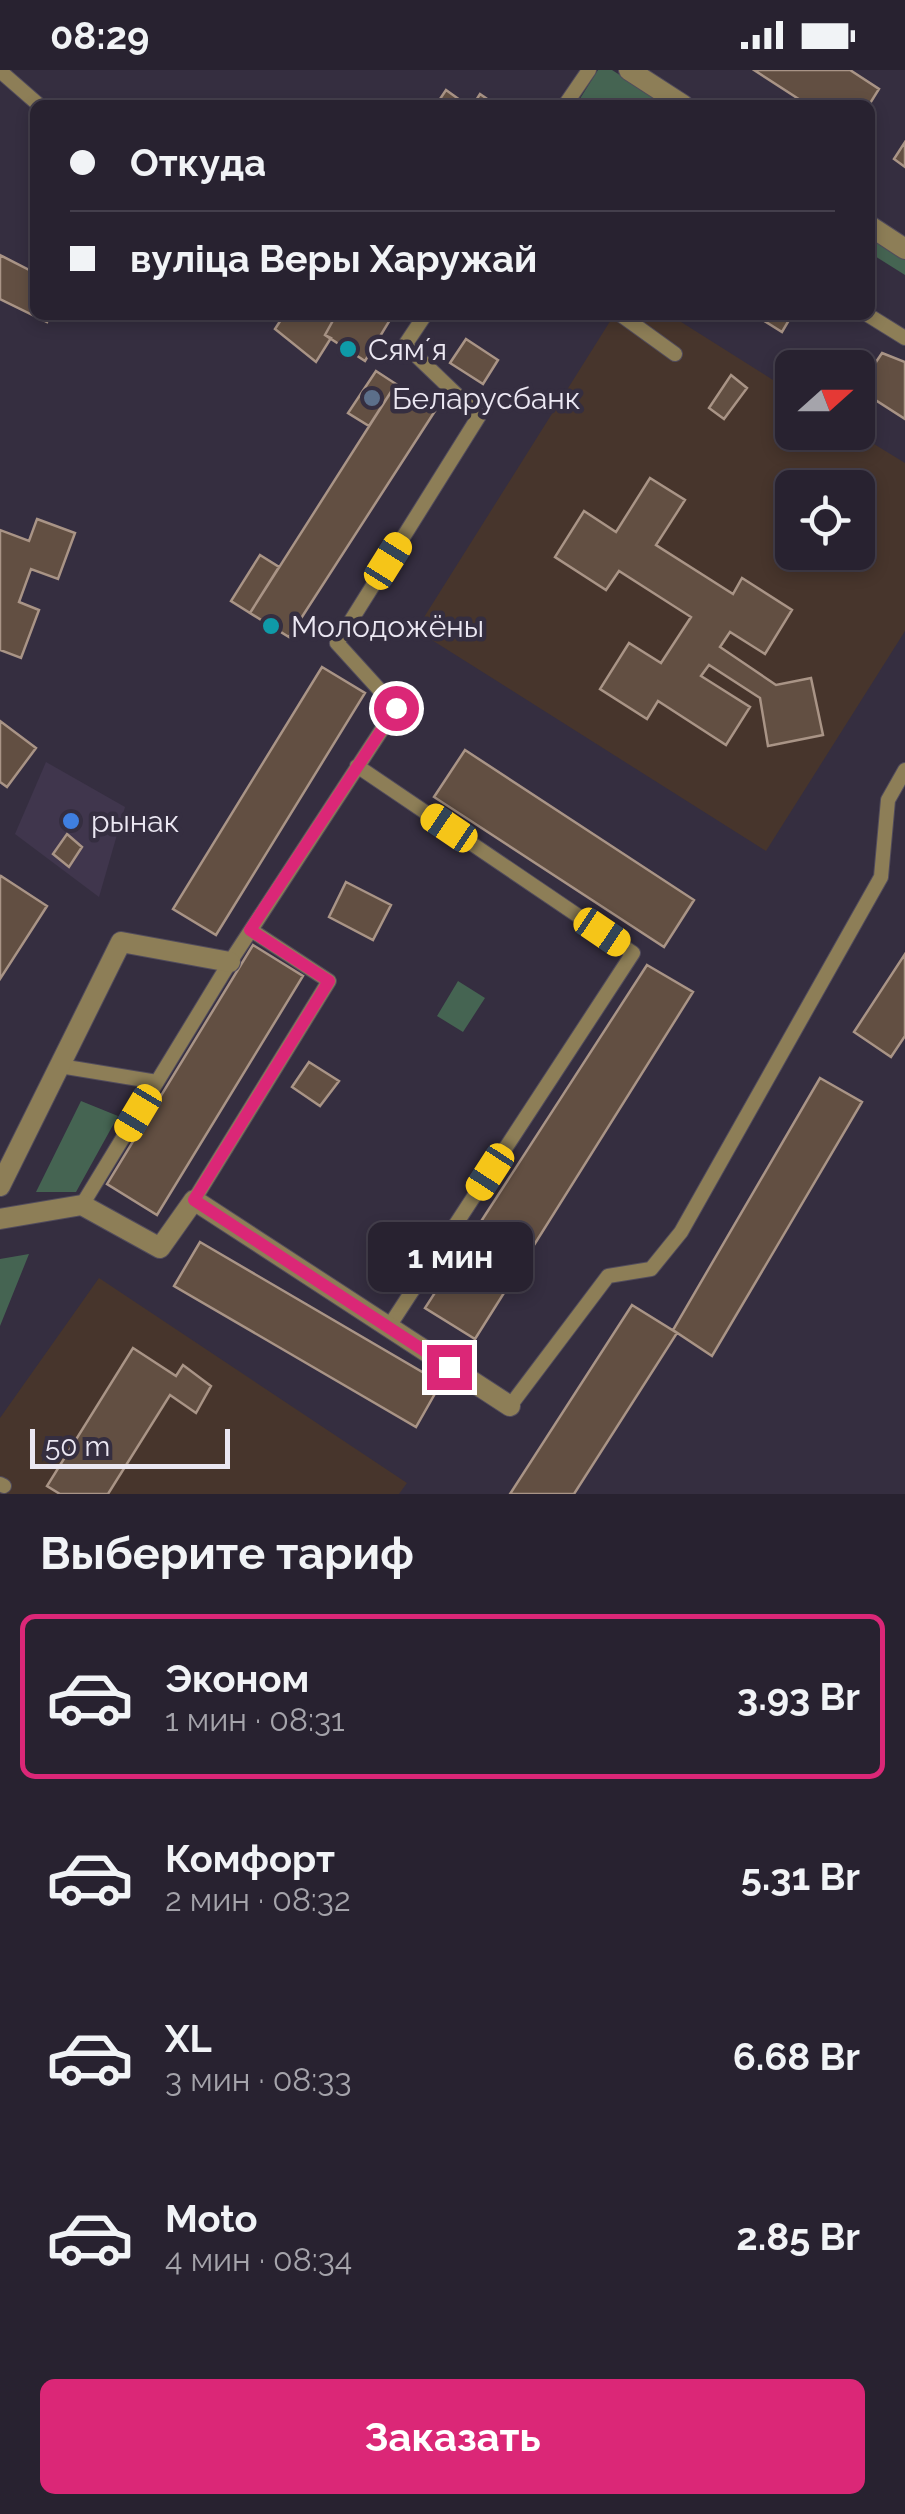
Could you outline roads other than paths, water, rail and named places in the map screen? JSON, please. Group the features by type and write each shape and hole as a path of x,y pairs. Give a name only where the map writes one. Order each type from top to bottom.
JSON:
{"street":[{"path":"630,70 675,100"},
{"path":"875,229 905,249"},
{"path":"0,1186 122,942 230,962"},
{"path":"0,1219 82,1206 160,1248 194,1200 510,1406"}],"lane":[{"path":"568,100 588,70"},
{"path":"0,71 34,100"},
{"path":"875,319 905,338"},
{"path":"82,1206 250,930 396,708 338,643 479,416 405,345 422,320"},
{"path":"627,320 675,354"},
{"path":"357,766 633,953 388,1328"},
{"path":"510,1406 608,1276 651,1269 681,1232 881,876 888,800 905,770"},
{"path":"194,1200 329,981 250,930"},
{"path":"60,1066 157,1082"}],"place":[{"name":"Сямʼя","path":"348,349"},
{"name":"Беларусбанк","path":"372,398"},
{"name":"Молодожёны","path":"271,626"},
{"name":"рынак","path":"71,821"}]}
